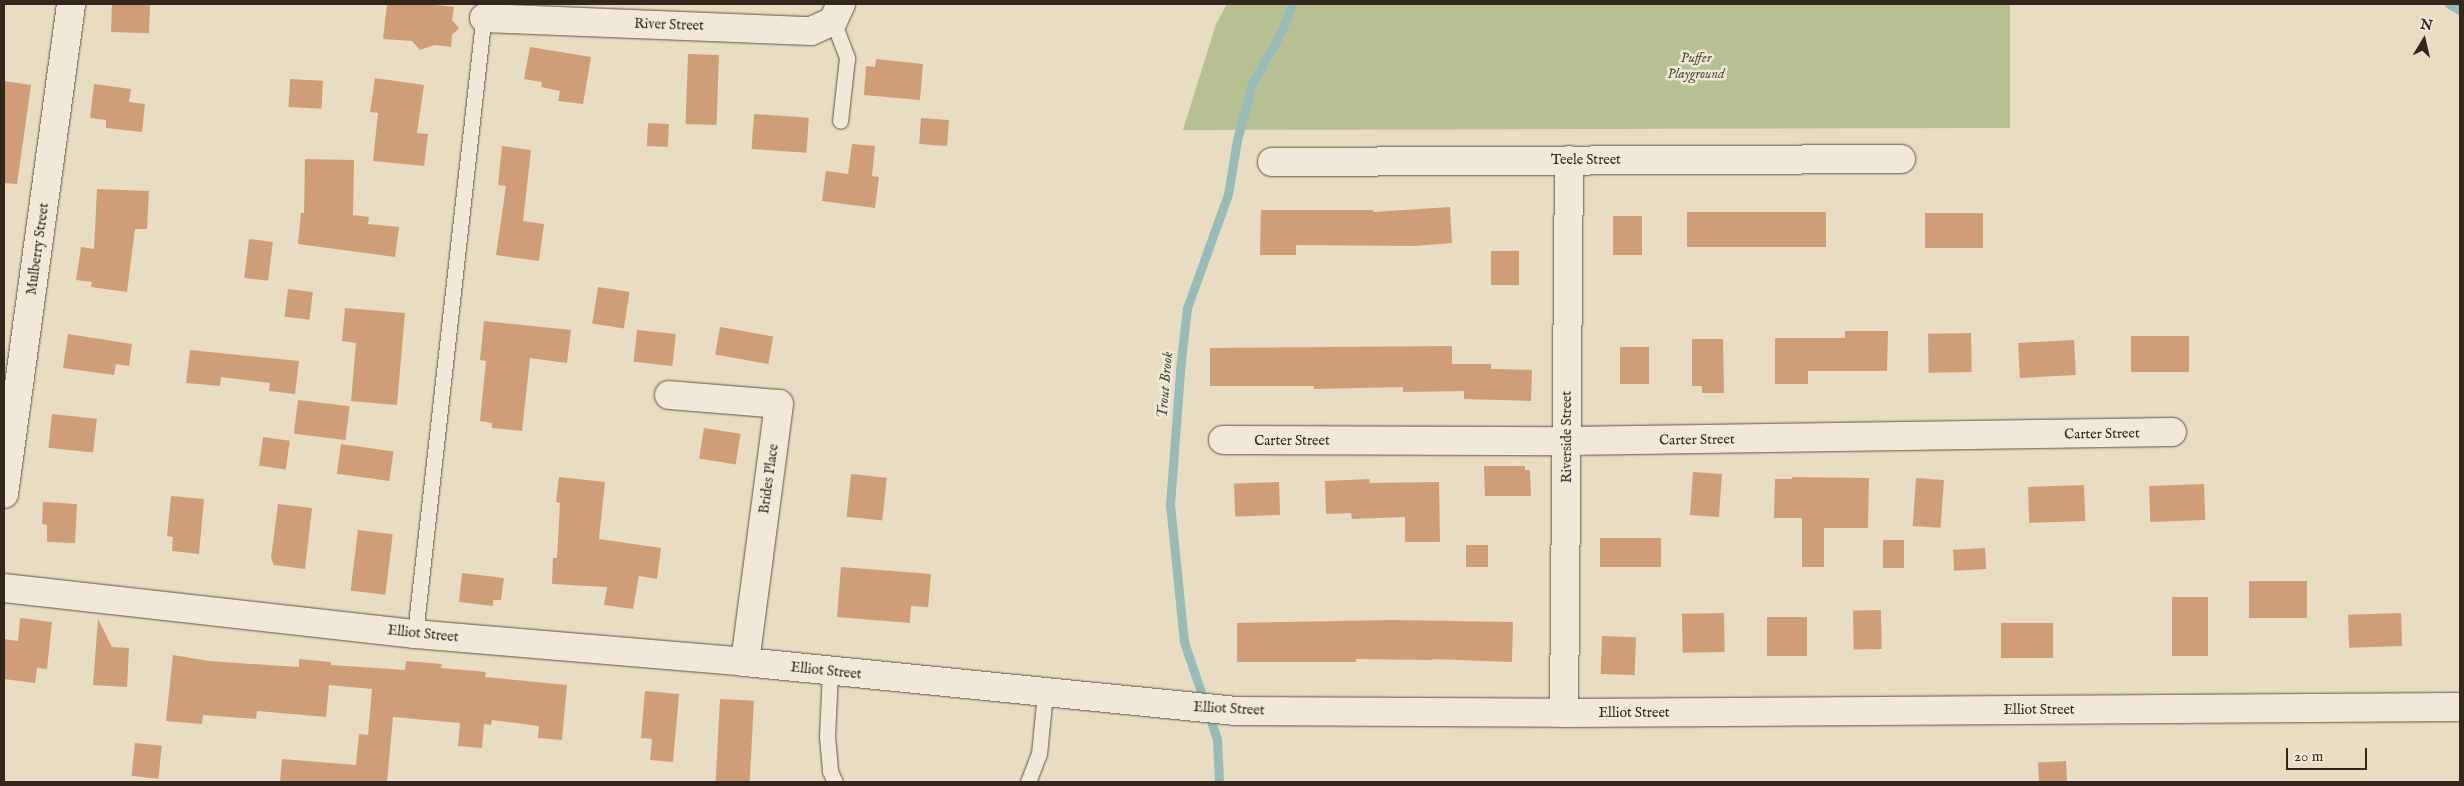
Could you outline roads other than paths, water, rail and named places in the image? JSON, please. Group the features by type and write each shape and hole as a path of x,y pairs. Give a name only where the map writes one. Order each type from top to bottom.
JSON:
{"street":[{"name":"Mulberry Street","path":"4,494 71,4"},
{"name":"River Street","path":"484,11 811,31 837,12"},
{"name":"Teele Street","path":"1272,162 1901,159"},
{"name":"Riverside Street","path":"1564,713 1569,160"},
{"name":"Brides Place","path":"669,395 779,404 745,662"},
{"name":"Carter Street","path":"1223,440 1567,442 2172,432"},
{"name":"Elliot Street","path":"4,588 415,634 745,662 1233,711 1564,713 2460,704"}],"lane":[{"path":"415,634 484,11"},
{"path":"837,12 847,58 840,122"},
{"path":"830,671 827,736 830,771 836,782"},
{"path":"1028,782 1039,754 1045,693"}],"waterway":[{"name":"Trout Brook","path":"1219,782 1217,739 1184,642 1170,505 1181,360 1187,308 1228,194 1237,140 1252,84 1282,30 1292,4"},
{"path":"2449,4 2460,10"}],"park label":[{"name":"Puffer Playground","path":"1696,66"}]}
